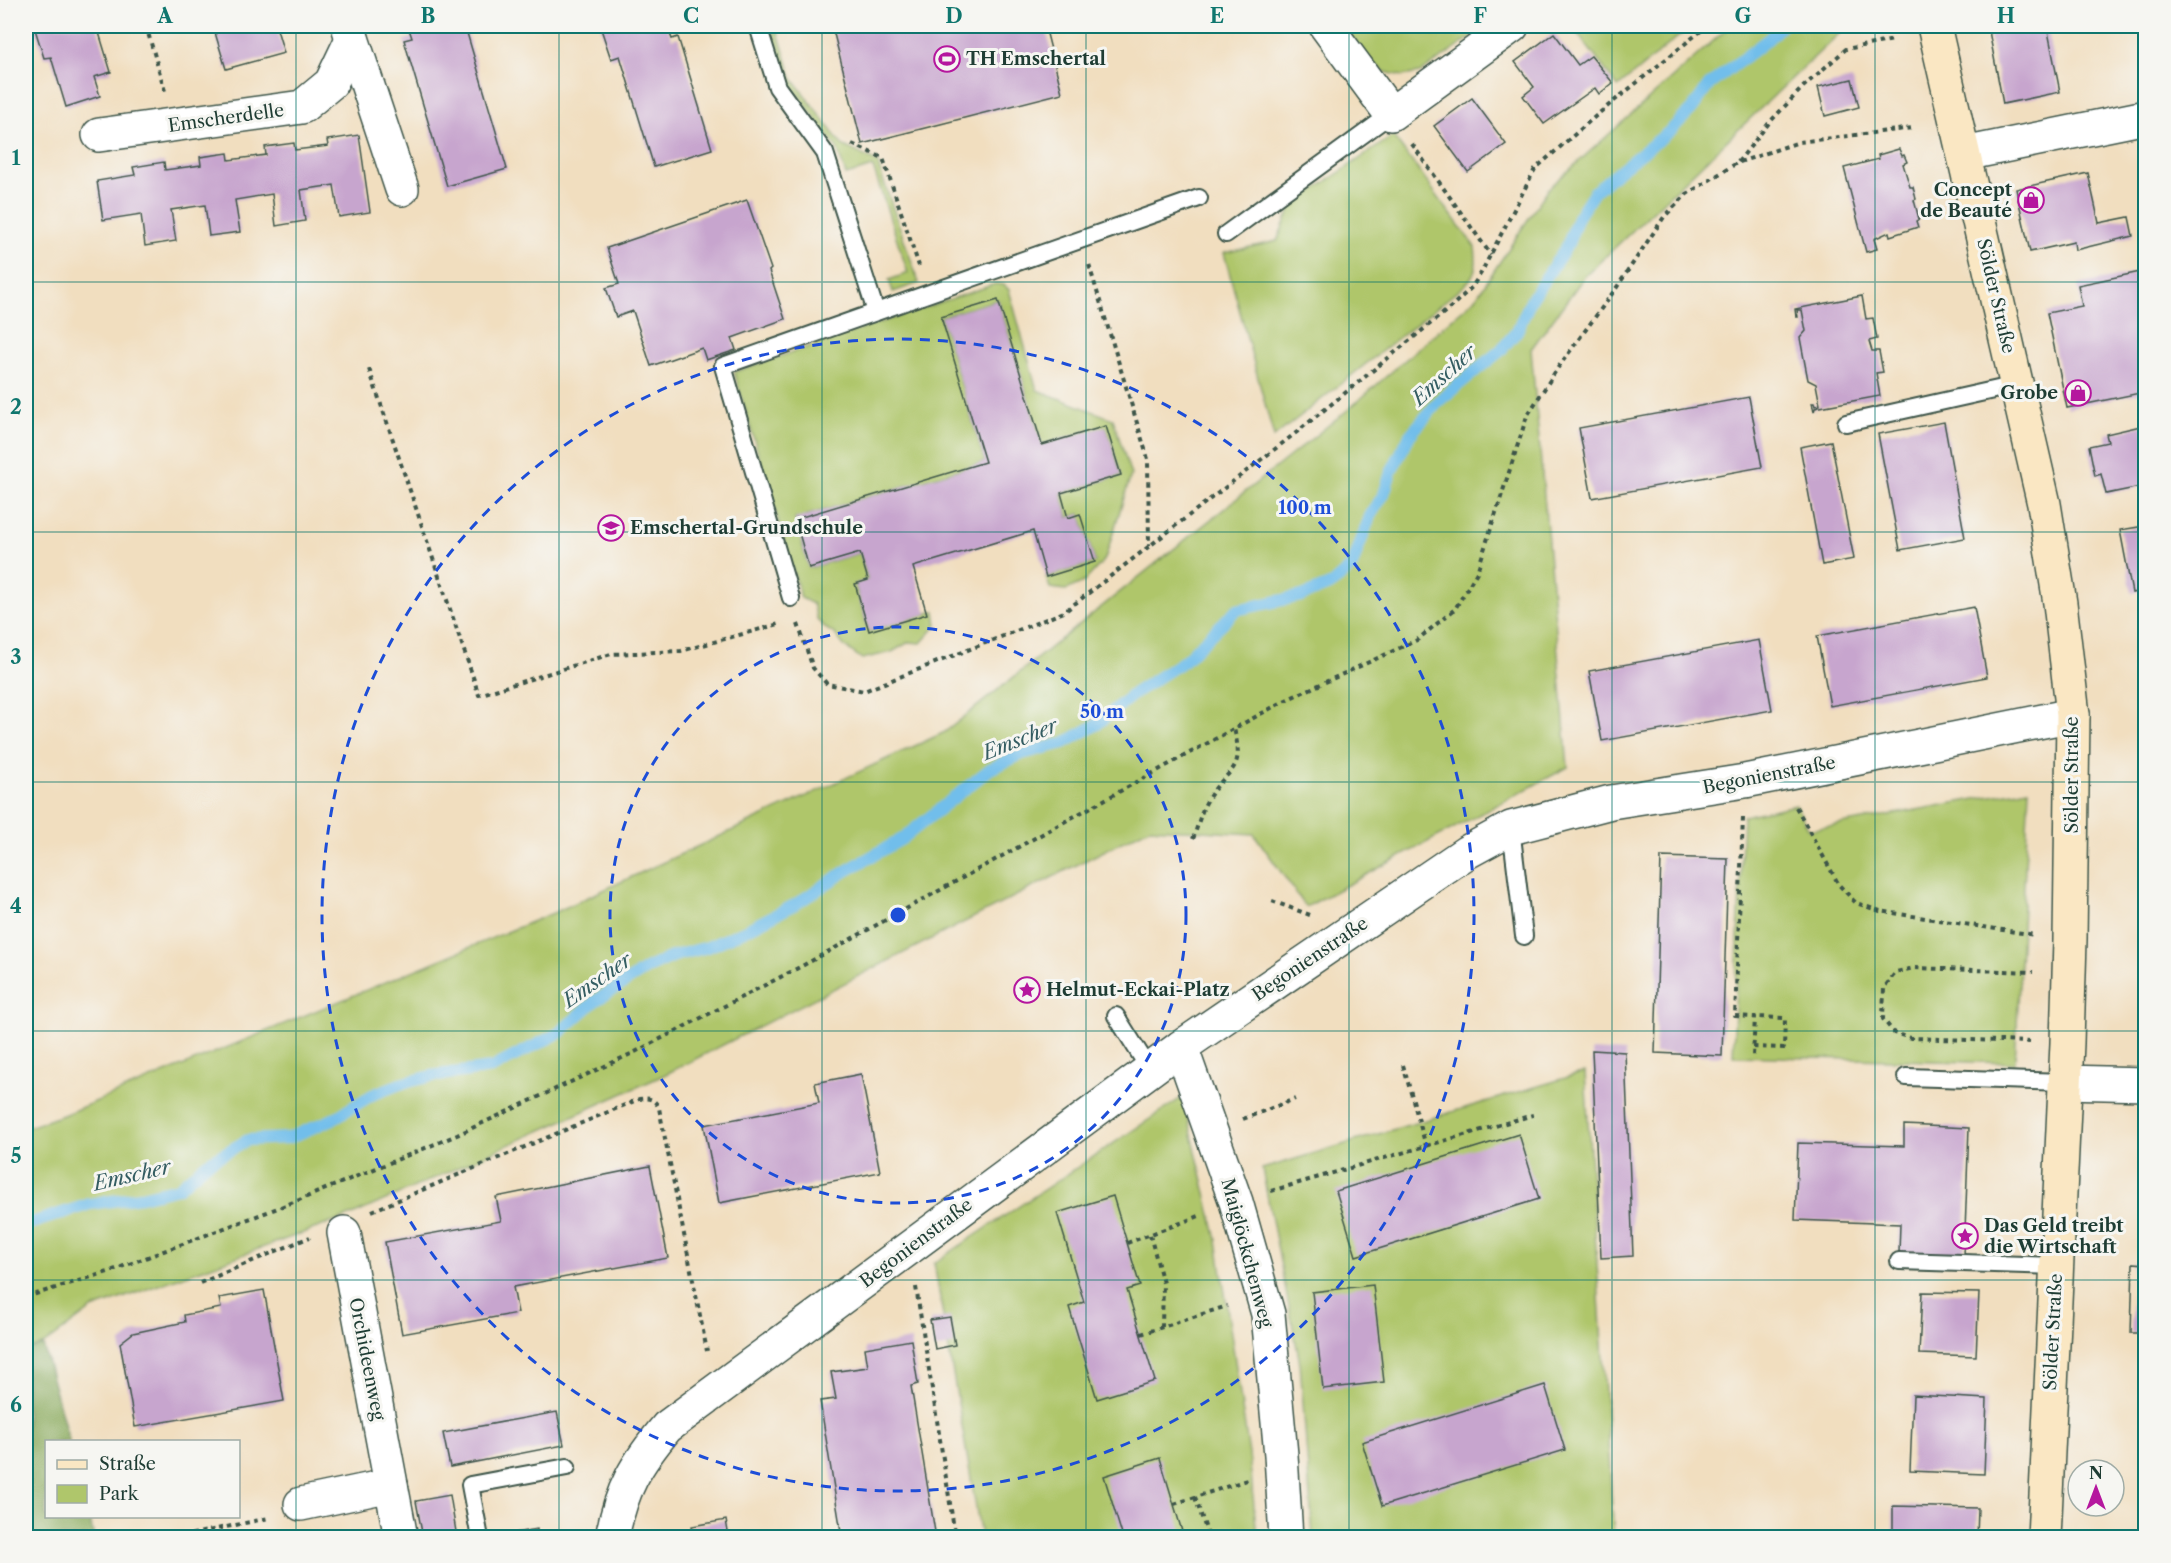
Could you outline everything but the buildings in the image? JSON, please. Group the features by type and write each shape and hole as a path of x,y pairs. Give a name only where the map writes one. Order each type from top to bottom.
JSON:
{"main road":[{"name":"Sölder Straße","path":"1934,26 2046,515 2060,603 2073,715 2067,1043 2044,1538"}],"street":[{"path":"1326,26 1391,114 1512,26"},
{"name":"Emscherdelle","path":"99,135 302,107 332,83 350,32"},
{"name":"Emscherdelle","path":"350,32 402,189"},
{"path":"1964,154 2145,117"},
{"name":"Begonienstraße","path":"612,1538 625,1486 644,1454 667,1427 1181,1047 1457,858 1511,828 1611,802 1745,781 2073,715"},
{"name":"Maiglöckchenweg","path":"1181,1047 1236,1202 1268,1314 1286,1538"},
{"path":"2064,1082 2145,1084"},
{"name":"Orchideenweg","path":"343,1226 401,1538"},
{"path":"301,1504 391,1485"}],"lane":[{"path":"758,26 777,87 825,153 876,312"},
{"path":"1226,234 1391,114"},
{"path":"791,598 723,366 1199,198"},
{"path":"1846,423 2016,386"},
{"path":"1511,828 1524,936"},
{"path":"1116,1016 1150,1070"},
{"path":"1906,1077 2064,1082"},
{"path":"1899,1261 2056,1266"},
{"path":"480,1538 470,1485 567,1467"}],"path":[{"path":"146,26 176,125"},
{"path":"791,598 813,668 827,684 864,691 1064,612 1297,432 1451,307 1472,287 1535,169 1598,114 1707,26"},
{"path":"1737,163 1769,123 1803,87 1846,49 1894,40"},
{"path":"1391,114 1491,255"},
{"path":"26,1297 108,1272 299,1200 457,1135 635,1052 802,966 1286,700 1417,640 1455,609 1477,572 1527,416 1557,369 1664,217 1688,194 1737,163 1799,142 1913,128"},
{"path":"849,142 883,158 929,294"},
{"path":"1081,240 1148,459 1149,546"},
{"path":"369,369 479,695 611,654 681,651 796,618"},
{"path":"1193,839 1207,799 1233,770 1239,750 1234,729"},
{"path":"1784,773 1798,813 1839,885 1856,903 1880,911 2070,940"},
{"path":"1745,781 1735,1016 1785,1018 1784,1048 1754,1047"},
{"path":"1272,901 1320,918"},
{"path":"2067,1043 1911,1038 1894,1033 1883,1019 1884,988 1896,972 1914,968 2069,974"},
{"path":"1753,1056 1755,1017"},
{"path":"1403,1065 1426,1146"},
{"path":"200,1282 343,1226 639,1099 648,1098 656,1101 659,1108 708,1355"},
{"path":"1212,1131 1295,1099"},
{"path":"1127,1243 1236,1202 1533,1114"},
{"path":"1150,1235 1163,1282 1162,1327"},
{"path":"909,1247 955,1535"},
{"path":"1141,1334 1262,1294"},
{"path":"1174,1504 1282,1469"},
{"path":"1195,1497 1209,1538"},
{"path":"174,1538 291,1514 301,1504"}],"green space":[{"path":"771,26 776,26 792,78 842,145 877,162 919,283 893,292 889,280 908,273 873,167 846,175 837,148 787,80"},
{"path":"1344,26 1487,26 1420,73 1402,76 1385,72 1366,57"},
{"path":"1572,26 1691,26 1618,87"},
{"path":"1730,26 1847,26 1584,277 1531,349 1568,767 1306,907 1254,834 1149,828 664,1075 350,1216 92,1309 43,1345 26,1350 26,1128 63,1115 558,911 945,732 1350,408 1476,298 1548,189"},
{"path":"1393,136 1475,247 1474,272 1465,285 1274,437 1224,253 1277,241 1292,205"},
{"path":"995,284 1004,285 1009,290 1037,390 1113,419 1131,475 1105,559 1084,582 1066,590 1050,588 1046,577 1095,562 1080,514 1068,518 1061,493 1121,475 1106,427 1042,445 998,300 941,317 985,462 795,519 809,568 860,553 868,580 855,584 869,631 935,611 937,625 921,643 909,642 892,652 862,659 844,646 835,634 825,628 817,619 813,604 801,598 734,372"},
{"path":"2029,789 2015,1063 1733,1056 1743,816 1796,805 1809,830"},
{"path":"1585,1072 1614,1537 1313,1537 1300,1363 1262,1169"},
{"path":"1183,1097 1217,1240 1249,1454 1257,1537 981,1537 934,1263"},
{"path":"43,1345 69,1440 45,1440 45,1518 89,1518 94,1537 26,1537 26,1350"}],"waterway":[{"name":"Emscher","path":"26,1225 90,1204 141,1197 178,1188 207,1163 248,1140 289,1138 333,1119 372,1095 400,1084 432,1076 492,1068 559,1033 595,1001 648,968 674,956 708,947 796,904 846,871 902,839 990,769 1022,754 1064,743 1096,725 1136,692 1184,661 1236,610 1302,596 1332,584 1352,566 1370,516 1384,494 1391,472 1410,435 1440,400 1500,351 1517,331 1531,300 1568,244 1578,217 1594,192 1670,131 1692,109 1709,85 1767,40 1781,26"}],"place":[{"name":"TH Emschertal","path":"947,59"},
{"name":"Concept de Beauté","path":"2031,200"},
{"name":"Grobe","path":"2078,393"},
{"name":"Emschertal-Grundschule","path":"611,528"},
{"name":"Helmut-Eckai-Platz","path":"1027,990"},
{"name":"Das Geld treibt die Wirtschaft","path":"1965,1236"}]}
